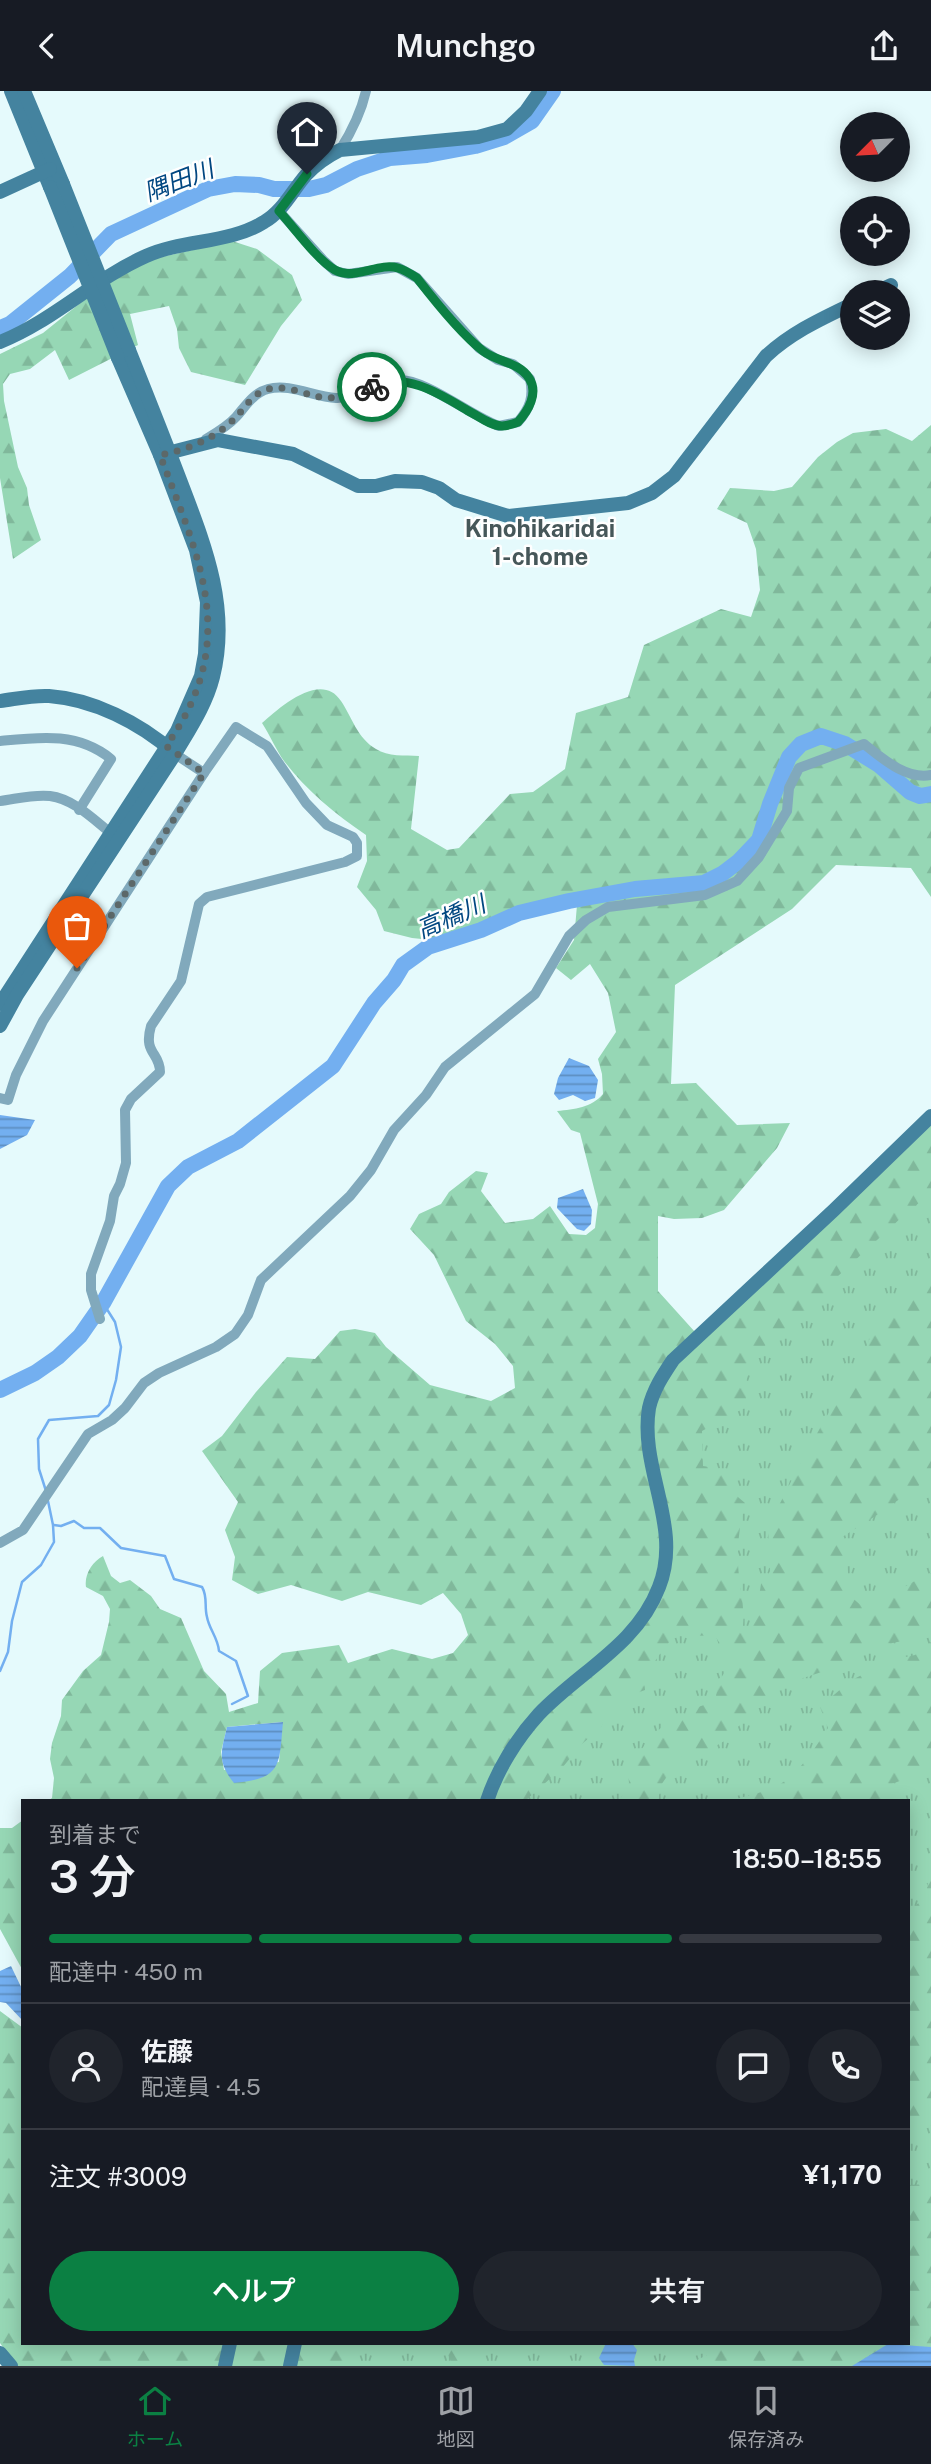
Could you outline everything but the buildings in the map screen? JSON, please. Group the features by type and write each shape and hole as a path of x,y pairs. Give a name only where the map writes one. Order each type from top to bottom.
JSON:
{"street":[{"path":"0,1004 112,834 170,750 195,720 213,679 218,649 219,614 216,586 204,545 49,169 11,91"},
{"path":"24,91 49,169"},
{"path":"340,150 354,128 366,91"},
{"path":"0,342 24,333 114,272 147,255 241,232 265,222 279,211 307,174 326,157 340,150 478,137 507,129 526,111 540,91"},
{"path":"0,192 49,169"},
{"path":"197,444 224,428 248,402 267,389 293,390 340,398 376,385 407,380 499,426 518,422 530,406 530,379 513,365 498,360 479,348 417,278 397,267 348,274 335,271 279,211"},
{"path":"165,454 218,440 293,454 358,486 376,486 395,481 422,482 439,488 456,500 508,516 628,503 652,493 674,476 766,356 782,341 840,310"},
{"path":"0,701 49,696 77,700 115,715 204,773"},
{"path":"0,1098 8,1100 16,1075 43,1021 236,727 267,746 306,803 327,825 353,837 357,843 357,856 345,862 207,897 200,904 181,981 151,1026 148,1044 160,1066 160,1072 131,1098 125,1110 126,1163 92,1274 92,1290 100,1319"},
{"path":"0,741 38,736 64,738 90,745 111,759 79,810"},
{"path":"0,1543 23,1530 88,1434 112,1420 144,1383 216,1347 235,1334 248,1315 261,1280 350,1196 371,1170 394,1130 426,1095 445,1067 535,994 569,936 586,921 608,907 705,895 737,881 759,857 787,811 789,788 799,768 863,744 908,773 922,777 931,775"},
{"path":"0,1026 170,750"},
{"path":"0,801 52,796 66,801 112,834"},
{"path":"488,1799 500,1769 538,1715 625,1640 643,1618 659,1587 667,1547 665,1523 649,1449 648,1425 653,1395 664,1373 673,1360 931,1115"},
{"path":"225,2366 230,2345"},
{"path":"290,2366 295,2345"},
{"path":"0,2354 11,2366"}],"green space":[{"path":"232,241 257,249 292,275 302,300 281,326 245,385 191,372 179,348 177,329 169,306 130,314 138,345 69,380 55,350 30,369 10,374 3,384 18,467 27,488 29,505 41,540 13,559 0,478 0,354 43,333 84,300 131,269 157,258"},
{"path":"931,425 931,897 911,868 836,865 792,909 675,985 671,1084 696,1083 737,1125 790,1123 777,1148 724,1210 702,1218 674,1219 658,1216 658,1291 695,1332 931,1113 931,1196 903,1216 837,1277 812,1309 747,1360 746,1407 702,1431 703,1466 722,1469 732,1492 745,1503 739,1533 738,1564 743,1626 749,1628 755,1622 761,1584 770,1572 768,1527 801,1462 846,1382 860,1370 870,1337 893,1312 931,1280 931,1477 839,1539 848,1572 849,1595 864,1608 882,1601 931,1573 931,1635 878,1646 853,1656 840,1666 791,1682 758,1705 726,1740 709,1750 693,1749 682,1755 661,1785 658,1799 620,1799 629,1783 628,1773 649,1739 664,1725 683,1719 695,1708 716,1696 718,1682 732,1662 715,1636 675,1635 651,1668 645,1690 613,1702 601,1727 527,1799 51,1799 54,1778 50,1759 61,1716 62,1700 83,1671 101,1655 109,1622 110,1609 103,1596 86,1587 90,1569 103,1556 111,1576 120,1583 130,1580 151,1596 160,1609 181,1618 204,1671 226,1694 229,1712 258,1703 260,1671 282,1653 339,1645 348,1663 392,1649 432,1659 453,1653 468,1635 461,1614 443,1593 421,1605 368,1592 342,1601 291,1585 258,1594 232,1580 235,1557 225,1530 238,1502 202,1451 222,1436 287,1357 315,1359 340,1331 355,1329 375,1333 386,1347 430,1385 491,1401 515,1388 513,1366 495,1344 466,1321 434,1255 410,1229 419,1214 441,1204 449,1192 476,1171 488,1173 481,1191 505,1223 533,1219 550,1206 569,1234 586,1235 595,1228 598,1204 580,1133 571,1130 557,1111 588,1105 603,1094 598,1059 616,1032 608,993 590,964 571,980 556,968 574,940 577,905 523,918 461,943 412,938 384,931 376,910 357,887 367,861 366,835 332,810 302,782 281,757 262,723 300,695 323,689 333,692 369,744 386,753 419,756 411,829 447,850 459,848 510,794 533,792 565,769 576,713 628,697 644,645 721,609 751,617 760,590 756,549 747,523 717,509 730,488 774,491 792,487 818,457 837,442 853,433 886,429 912,441","holes":["282,1722 279,1762 224,1770 221,1752 227,1727"]},
{"path":"931,1164 931,2366 295,2366 300,2345 910,2345 910,1799 494,1799 654,1445"},
{"path":"931,1642 931,1775 908,1775 905,1779 889,1785 885,1799 738,1799 772,1788 792,1775 828,1728 820,1707 850,1681 891,1660 915,1655"},
{"path":"21,1821 21,1967 0,1929 0,1828 12,1828"},
{"path":"931,1867 931,2126 922,2120 910,2122 910,1909 925,1898"},
{"path":"0,2011 21,2027 21,2345 352,2345 349,2366 16,2366 0,2343"},
{"path":"931,2184 931,2347 902,2345 910,2345 910,2185"},
{"path":"444,2345 472,2345 462,2351 469,2366 453,2366"},
{"path":"714,2345 886,2345 852,2366 699,2366 695,2361 715,2351"}],"water":[{"path":"569,1058 589,1066 598,1080 595,1098 585,1101 573,1095 559,1100 554,1094 558,1078"},
{"path":"0,1115 35,1120 27,1135 0,1149"},
{"path":"583,1189 592,1210 591,1224 584,1231 577,1229 557,1208 558,1198"},
{"path":"283,1722 281,1749 275,1767 262,1778 234,1783 225,1769 222,1757 227,1727"},
{"path":"11,1966 21,1987 21,2019 6,2003 0,2002 0,1971"},
{"path":"605,2345 633,2345 637,2350 635,2366 604,2365 599,2358"},
{"path":"886,2345 931,2347 931,2366 852,2366"}],"waterway":[{"name":"隅田川","path":"0,328 10,324 70,276 111,234 208,189 235,184 274,189 309,189 326,185 357,169 390,158 427,155 475,146 504,137 532,121 553,91"},
{"name":"高橋川","path":"0,1390 35,1373 58,1357 80,1336 103,1303 168,1186 188,1167 238,1141 333,1066 374,1003 403,965 428,947 481,930 519,913 635,889 704,883 722,874 759,840 789,757 801,744 821,736 845,744 879,765 910,792 920,796 931,794"},
{"path":"46,1491 39,1469 38,1439 49,1420 98,1416 109,1405 121,1347 115,1322 103,1303"},
{"path":"0,1671 8,1652 12,1621 22,1582 41,1565 54,1542 48,1501"},
{"path":"54,1525 61,1526 74,1521 84,1528 100,1528 121,1548 165,1556 174,1579 202,1587 208,1621 219,1651 236,1661 248,1696 232,1704"}],"way so far":[{"path":"77,968 204,773 166,746 177,731 201,676 208,617 203,576 196,550 160,455 197,444 216,433 236,417 248,402 267,389 302,391 316,396 340,398 372,387"}],"district":[{"name":"Kinohikaridai 1-chome","path":"540,543"}],"route":[{"path":"307,174 279,211 324,261 335,271 348,274 389,267 407,271 417,278 479,348 498,360 513,365 530,379 532,397 530,406 518,422 499,426 407,380 395,380 372,387"}]}
